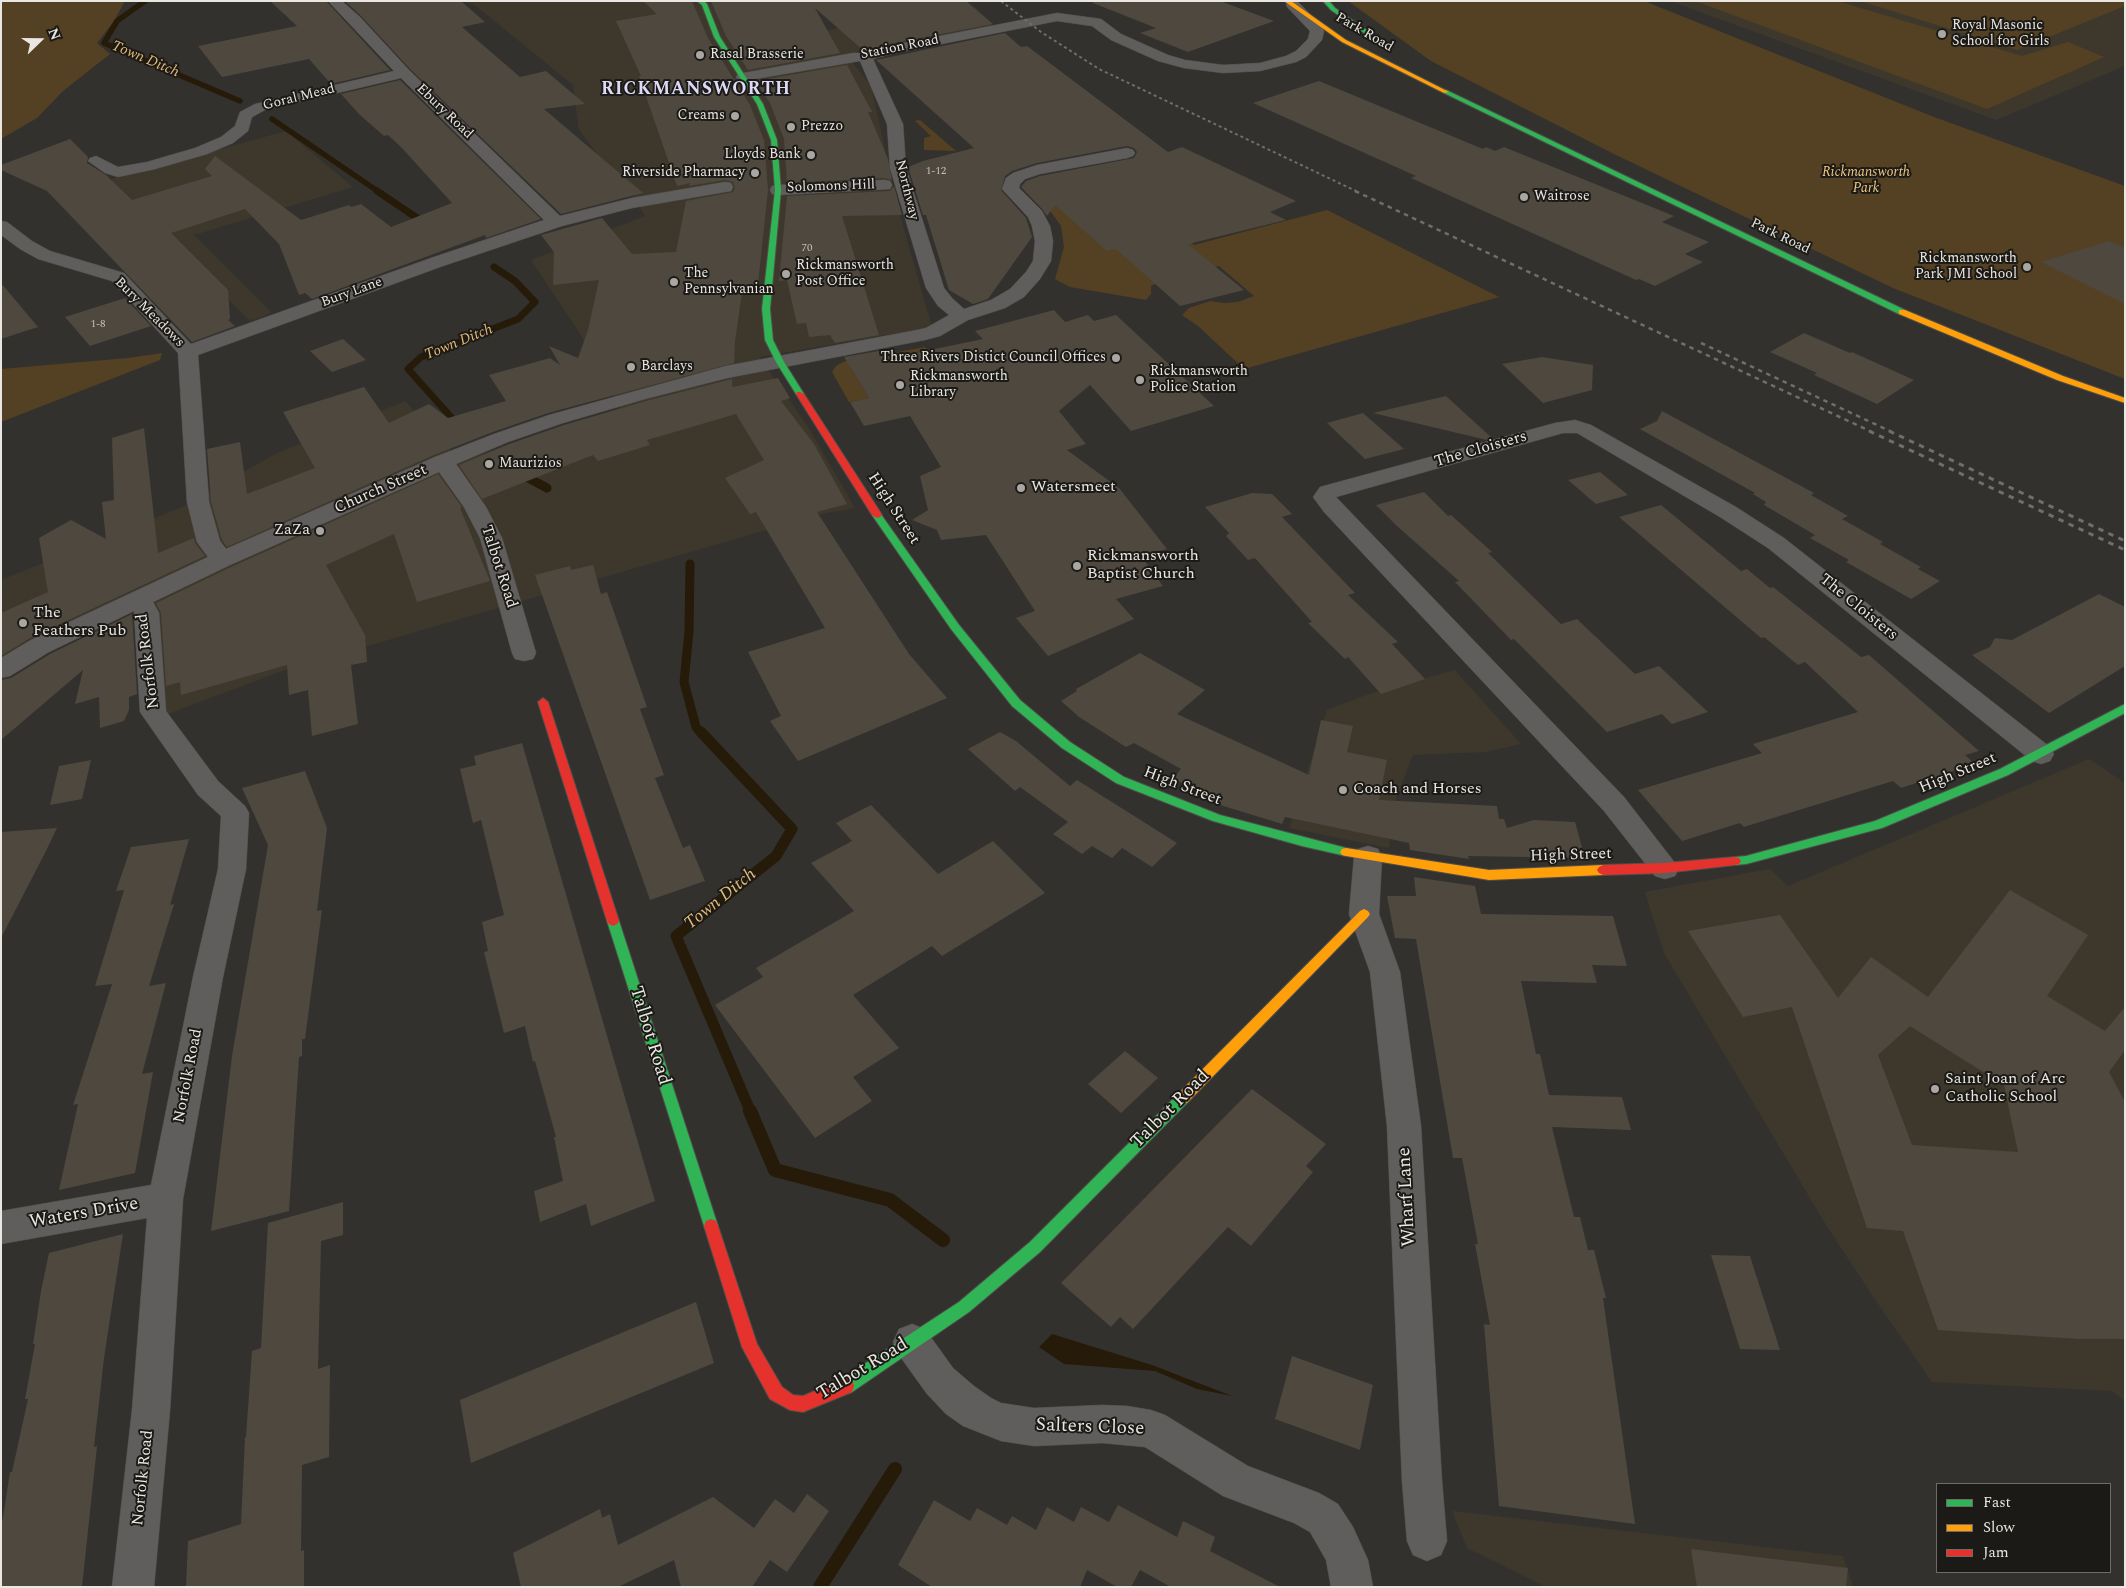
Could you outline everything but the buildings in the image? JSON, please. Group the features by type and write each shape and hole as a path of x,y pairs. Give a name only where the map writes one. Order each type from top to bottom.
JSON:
{"street":[{"name":"Ebury Road","path":"334,1 355,20 404,73 556,222"},
{"name":"High Street","path":"700,1 704,4 717,37 760,104 774,140 778,190 766,309 769,340 780,362 897,544 955,627 1016,703 1066,746 1120,780 1217,818 1302,842 1368,857 1489,875 1665,868 1746,860 1878,825 2004,772 2125,708"},
{"name":"Park Road","path":"1326,1 1333,9 1399,55 1430,84"},
{"name":"Park Road","path":"1290,3 1344,41 1377,59 1924,322 2060,378 2125,401"},
{"path":"1078,6 1095,17 1096,22 1116,37 1164,58 1184,64 1223,69 1247,68 1291,60 1301,54 1315,40 1317,31 1290,3"},
{"name":"Station Road","path":"743,77 853,57 865,57 889,50 1057,17 1096,22"},
{"name":"Northway","path":"865,57 895,124 900,178 935,288 945,302 961,316"},
{"name":"Goral Mead","path":"96,161 118,172 149,166 201,151 228,140 242,128 245,116 260,107 404,73"},
{"path":"780,362 934,332 961,316 998,304 1017,293 1034,275 1042,261 1044,241 1041,226 1036,215 1010,190 1012,182 1027,173 1127,154"},
{"name":"Solomons Hill","path":"778,190 884,185"},
{"name":"Bury Lane","path":"188,352 436,262 556,222 632,203 725,187"},
{"name":"Bury Meadows","path":"1,226 26,245 44,254 118,277 188,352"},
{"path":"188,352 198,502 209,542 222,560"},
{"name":"Church Street","path":"1,670 40,646 139,599 443,462 556,419 726,372 780,362"},
{"name":"The Cloisters","path":"1665,868 1614,804 1499,681 1332,508 1324,497 1328,492 1562,427 1575,426 1584,429 1728,512 1776,543 2041,754"},
{"name":"Talbot Road","path":"443,462 475,507 491,538 524,653"},
{"name":"Norfolk Road","path":"132,1587 151,1410 166,1198 208,977 232,869 235,813 208,788 153,712 146,613 139,599"},
{"name":"Talbot Road","path":"543,702 750,1347 776,1393 790,1402 803,1404 842,1388 964,1307 1035,1247 1364,914"},
{"name":"Wharf Lane","path":"1368,857 1364,914 1385,972 1404,1126 1422,1481 1427,1541"},
{"name":"Waters Drive","path":"1,1228 166,1198"},
{"name":"Salters Close","path":"912,1342 940,1380 960,1400 977,1412 1001,1422 1034,1427 1102,1424 1127,1425 1151,1429 1237,1482 1305,1507 1324,1518 1339,1541 1347,1560 1352,1587"}],"shaded area":[{"path":"462,1 782,1 808,33 975,7 993,26 846,54 871,86 899,212 932,327 759,357 808,427 855,508 821,514 285,670 165,715 153,601 1,662 1,580 182,507 277,453 405,401 461,461 620,408 579,332 531,260 645,216 621,175 599,156 579,130 573,85 476,6"},
{"name":"Royal Masonic School for Girls","path":"1670,1 2125,1 2125,66 1996,120"},
{"path":"286,131 353,187 194,235 272,313 250,321 199,270 80,188"},
{"path":"1455,670 1521,744 1486,752 1413,755 1394,804 1389,848 1289,828 1327,710 1369,694"},
{"name":"Saint Joan of Arc Catholic School","path":"2089,759 2125,783 2125,1401 2112,1391 1932,1382 1826,1225 1664,953 1645,892 1770,869 1788,886"},
{"path":"1052,1334 1152,1365 1232,1396 1197,1389 1155,1371 1064,1364 1039,1347"},
{"path":"1452,1511 1843,1556 1853,1587 1546,1587 1467,1548"}],"green space":[{"path":"1,1 125,1 114,21 97,43 110,54 63,91 37,118 1,139"},
{"name":"Rickmansworth Park","path":"1348,1 1644,1 1934,117 2125,186 2125,379 1893,288 1614,154 1431,61"},
{"path":"1695,1 1837,1 2022,56 2068,42 2104,57 1987,109"},
{"path":"1860,1 2125,1 2125,6 2017,50"},
{"path":"920,120 956,151 924,150 924,138 931,136 915,121"},
{"path":"1029,182 1144,242 1192,243 1194,245 1327,210 1499,297 1244,369 1198,326 1182,315 1189,308 1210,301 1238,302 1254,296 1219,266 1190,270 1165,279 1151,286 1151,294 1146,300 1070,287 1055,279 1064,247 1061,226"},
{"path":"925,347 928,350 850,367 869,398 849,402 832,372 836,366 843,362"},
{"path":"162,353 160,360 1,422 1,369 128,358"}],"waterway":[{"name":"Town Ditch","path":"145,1 117,21 104,43 240,101"},
{"name":"Town Ditch","path":"272,119 379,192"},
{"name":"Town Ditch","path":"377,191 426,224"},
{"name":"Town Ditch","path":"459,426 408,369 421,357 518,319 535,302 515,281 494,267"},
{"name":"Town Ditch","path":"519,473 547,488"},
{"name":"Town Ditch","path":"690,564 689,632 684,682 696,727 702,734"},
{"name":"Town Ditch","path":"701,732 792,829 776,856 676,936 751,1113"},
{"name":"Town Ditch","path":"750,1111 775,1170 890,1200 943,1240"},
{"name":"Town Ditch","path":"820,1587 895,1469"}],"railway":[{"path":"1001,1 1041,32 1099,69 1358,192"},
{"path":"1355,191 1872,432"},
{"path":"1701,343 1892,432"},
{"path":"1869,431 2125,550"},
{"path":"1889,431 2125,541"}],"traffic: fast":[{"path":"700,1 704,4 717,37 760,104 774,140 778,190 766,309 769,340 800,394"},
{"path":"1326,1 1333,9 1389,48"},
{"path":"1446,92 1902,312"},
{"path":"877,515 955,627 1016,703 1066,745 1120,780 1217,818 1302,842 1346,852"},
{"path":"1735,861 1746,860 1878,825 2004,772 2125,708"},
{"path":"613,921 711,1226"},
{"path":"846,1386 964,1307 1035,1247 1183,1098"}],"traffic: slow":[{"path":"1287,1 1344,41 1446,92"},
{"path":"1902,312 2060,378 2125,401"},
{"path":"1346,852 1489,875 1603,870"},
{"path":"1183,1098 1364,914"}],"traffic: jam":[{"path":"800,394 877,515"},
{"path":"543,702 613,921"},
{"path":"1603,870 1665,868 1735,861"},
{"path":"711,1226 750,1347 776,1393 790,1402 803,1404 846,1386"}],"place":[{"name":"Royal Masonic School for Girls","path":"1942,34"},
{"name":"Rasal Brasserie","path":"700,55"},
{"name":"Creams","path":"735,116"},
{"name":"Prezzo","path":"791,127"},
{"name":"Lloyds Bank","path":"811,155"},
{"name":"Riverside Pharmacy","path":"755,173"},
{"name":"Waitrose","path":"1524,197"},
{"name":"Rickmansworth Park JMI School","path":"2027,267"},
{"name":"Rickmansworth Post Office","path":"786,274"},
{"name":"The Pennsylvanian","path":"674,282"},
{"name":"Three Rivers Distict Council Offices","path":"1116,358"},
{"name":"Barclays","path":"631,367"},
{"name":"Rickmansworth Police Station","path":"1140,380"},
{"name":"Rickmansworth Library","path":"900,385"},
{"name":"Maurizios","path":"489,464"},
{"name":"Watersmeet","path":"1021,488"},
{"name":"ZaZa","path":"320,531"},
{"name":"Rickmansworth Baptist Church","path":"1077,566"},
{"name":"The Feathers Pub","path":"23,623"},
{"name":"Coach and Horses","path":"1343,790"},
{"name":"Saint Joan of Arc Catholic School","path":"1935,1089"}],"district":[{"name":"RICKMANSWORTH","path":"696,90"}]}
